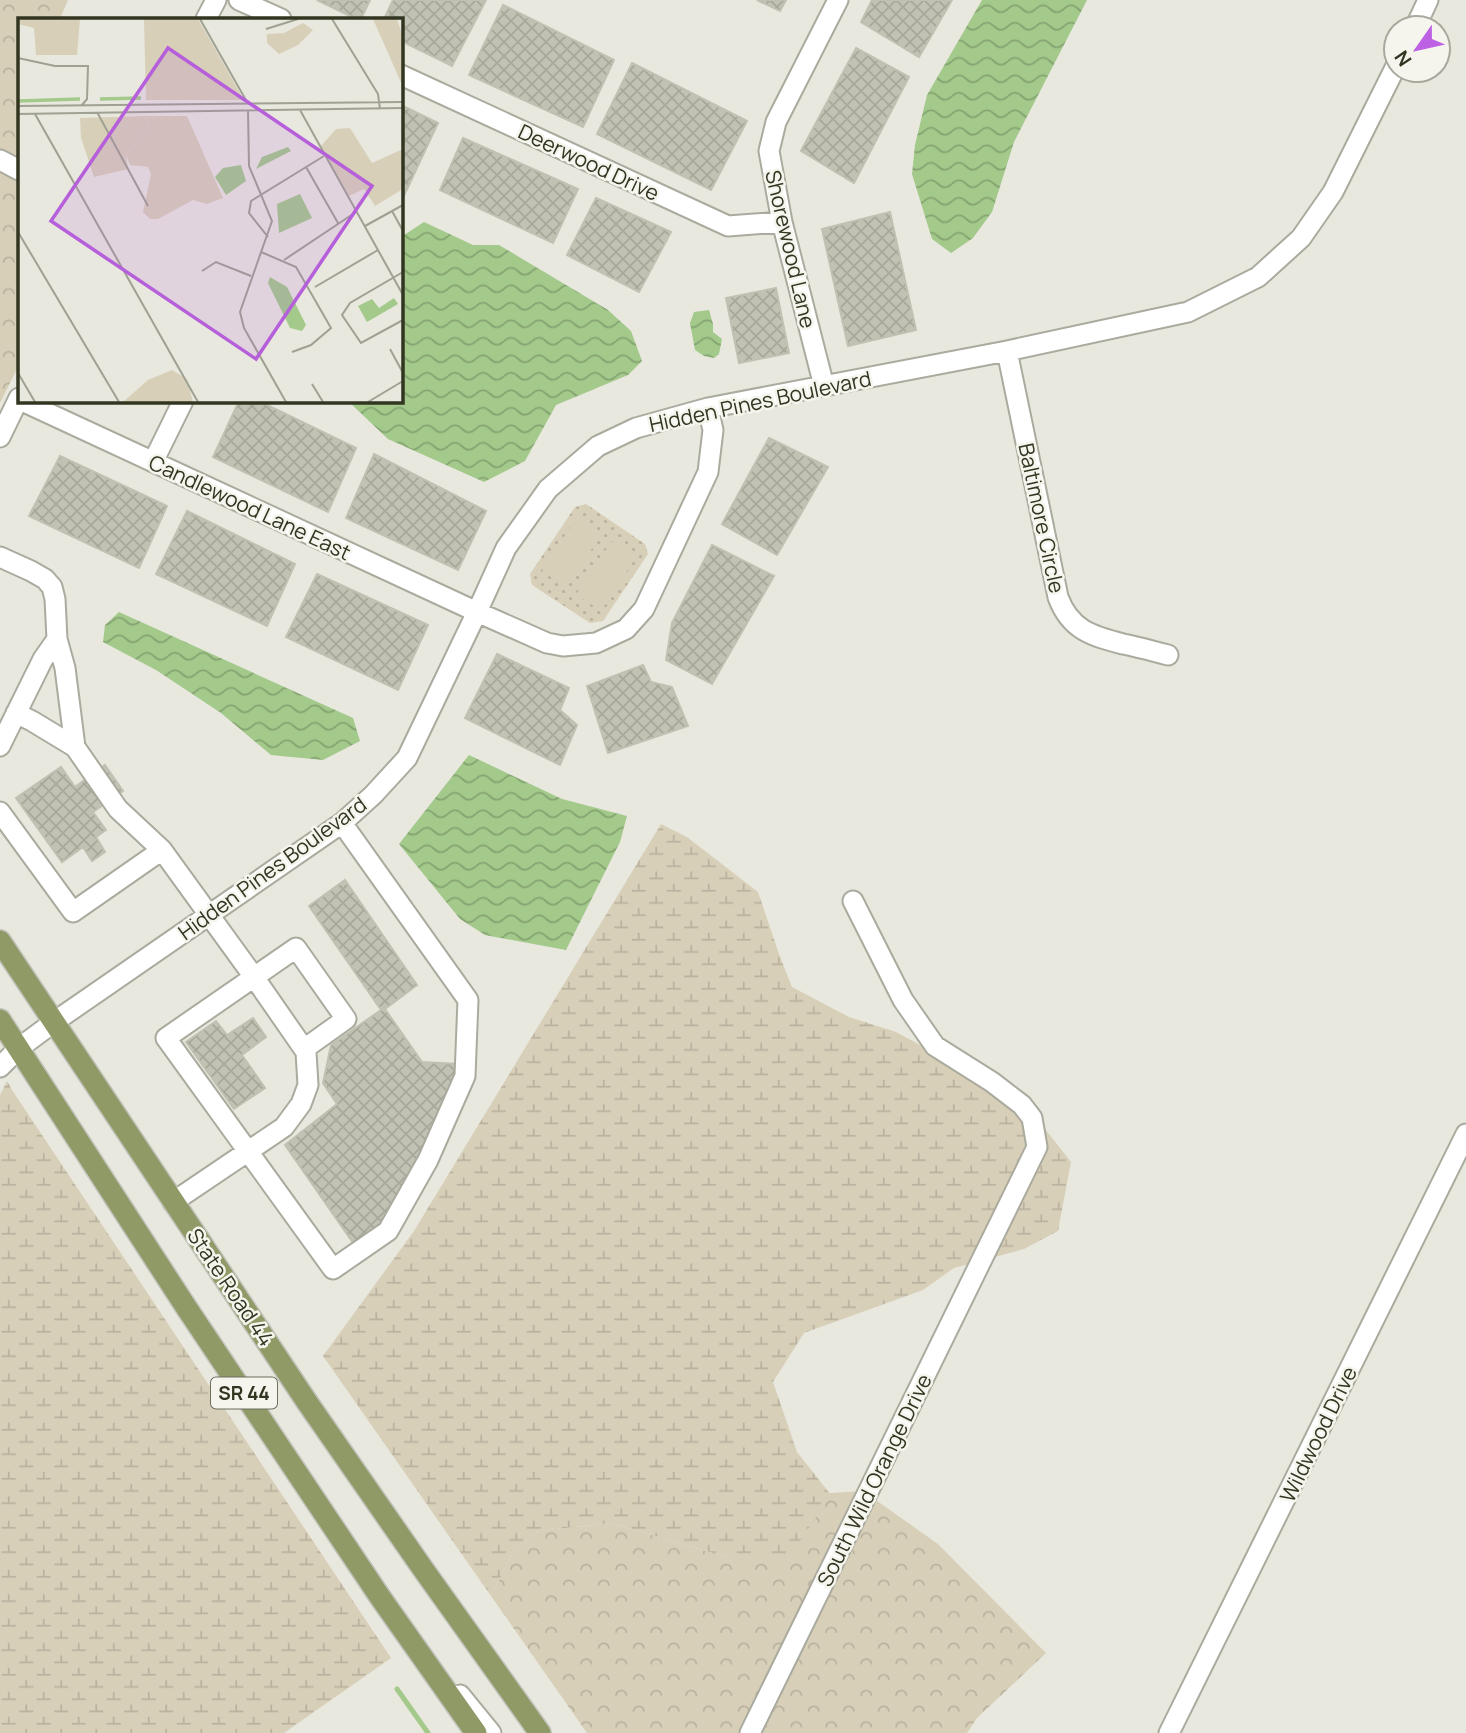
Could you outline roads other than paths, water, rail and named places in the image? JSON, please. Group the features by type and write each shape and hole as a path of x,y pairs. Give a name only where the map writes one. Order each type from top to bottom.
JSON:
{"main road":[{"name":"State Road 44","path":"0,940 307,1402 540,1733"},
{"name":"SR 44","path":"0,1020 186,1307 390,1611 476,1733"}],"street":[{"path":"207,18 216,0"},
{"path":"239,0 279,18"},
{"name":"Shorewood Lane","path":"824,386 782,222 769,151 776,121 838,0"},
{"name":"Deerwood Drive","path":"402,75 728,226 782,222"},
{"name":"Hidden Pines Boulevard","path":"0,1067 19,1048 54,1022 342,823 373,795 407,758 506,548 548,489 598,446 636,428 708,408 1007,351 1188,312 1258,277 1301,238 1333,192 1387,84"},
{"path":"0,160 18,169"},
{"name":"Baltimore Circle","path":"1007,351 1063,611 1082,630 1094,637 1168,654"},
{"path":"0,437 18,402"},
{"name":"Candlewood Lane East","path":"26,402 477,612 547,643 564,646 596,643 626,629 643,609 708,472 713,430 708,408"},
{"path":"153,462 183,402"},
{"path":"0,557 32,571 52,587 57,639 65,668 75,747"},
{"path":"0,746 43,659 57,639"},
{"path":"16,713 75,747 118,809 162,850 306,1052 309,1085 301,1104 284,1126 173,1202"},
{"path":"0,812 72,912 162,850"},
{"path":"304,1049 346,1019 296,948 166,1038 333,1269 388,1231 428,1160 465,1076 468,1000 342,823"},
{"name":"South Wild Orange Drive","path":"750,1733 1037,1147 1032,1118 1022,1105 935,1046 903,1000 853,901"},
{"name":"Wildwood Drive","path":"1169,1733 1466,1134"},
{"path":"390,1611 491,1733"}],"water":[{"path":"982,0 1087,0 1014,142 992,212 973,238 951,253 932,239 912,174 915,145 927,95"},
{"path":"424,222 473,245 499,245 608,310 631,331 642,361 628,375 556,405 525,461 484,482 388,439 349,402 402,402 404,235"},
{"path":"709,310 713,332 722,339 719,354 714,358 695,350 690,323 694,312"},
{"path":"119,612 353,718 360,741 323,760 271,755 221,713 156,670 103,642 105,625"},
{"path":"469,755 562,799 627,816 620,842 566,950 485,935 460,919 399,844"}],"waterway":[{"path":"397,1689 428,1733"}]}
